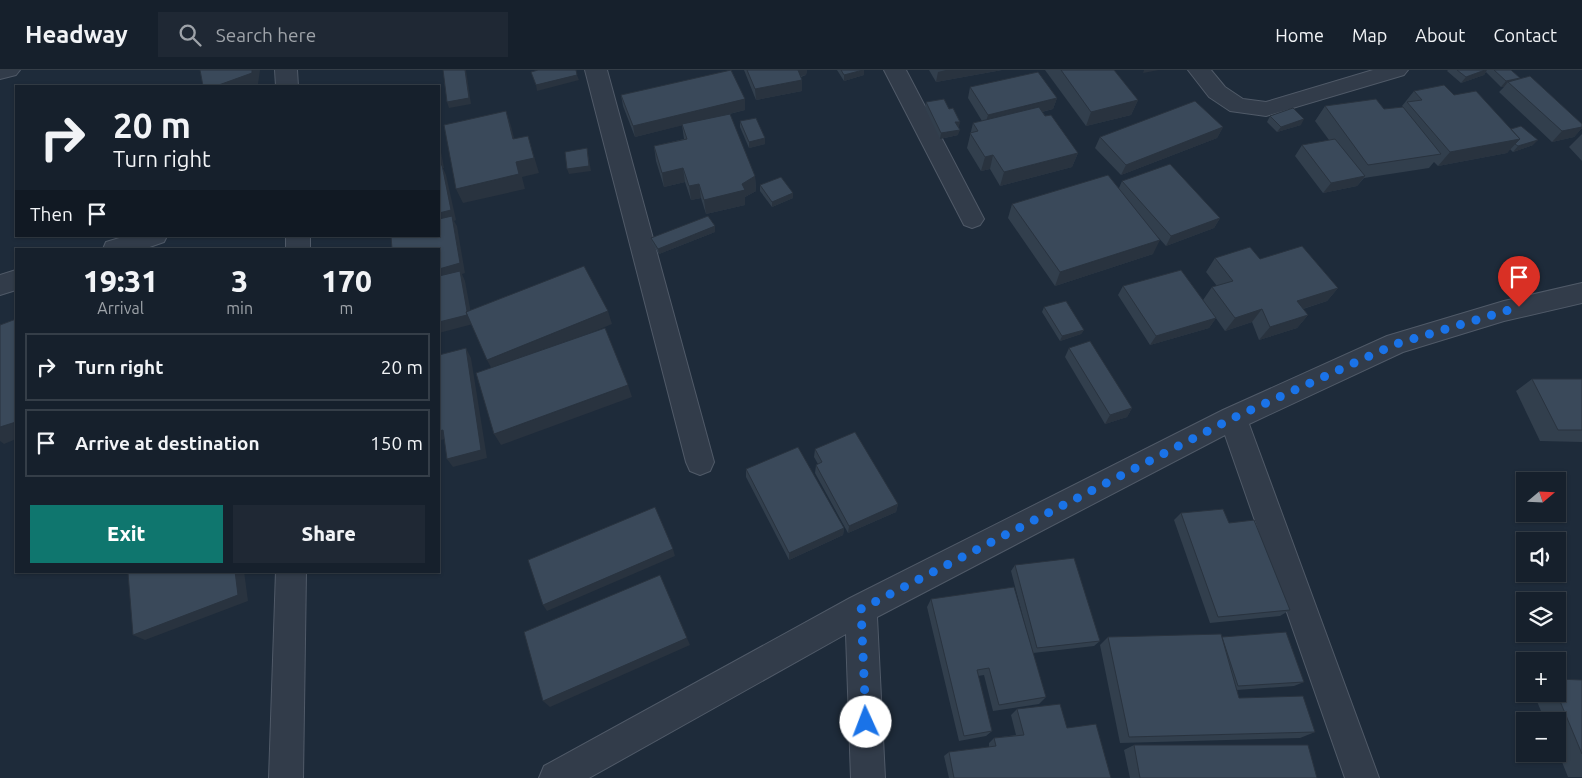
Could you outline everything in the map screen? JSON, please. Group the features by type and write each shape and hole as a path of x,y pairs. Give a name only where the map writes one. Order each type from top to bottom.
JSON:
{"street":[{"path":"0,72 9,70"},
{"path":"286,70 287,85"},
{"path":"596,70 700,462"},
{"path":"895,70 972,219"},
{"path":"1199,70 1217,92 1238,106 1266,109 1397,70"},
{"path":"118,248 152,237"},
{"path":"0,285 15,280"},
{"path":"556,778 861,609 1233,418 1396,344 1504,311 1582,293"},
{"path":"1233,418 1362,778"},
{"path":"286,778 291,573"},
{"path":"861,609 868,778"}],"building":[{"path":"200,70 252,70 252,73 219,85 203,85"},
{"path":"443,70 465,70 469,98 447,102"},
{"path":"538,70 576,70 577,75 536,85 531,72"},
{"path":"731,70 745,99 633,126 621,95"},
{"path":"747,70 798,70 802,80 755,89"},
{"path":"841,70 863,70 844,75"},
{"path":"1061,70 1114,70 1138,100 1091,112"},
{"path":"1457,70 1485,70 1466,77"},
{"path":"1494,70 1511,70 1520,78 1506,81"},
{"path":"1038,72 1057,98 988,115 970,87"},
{"path":"1530,76 1582,124 1582,127 1562,131 1508,82"},
{"path":"1444,85 1454,95 1476,91 1520,139 1450,152 1407,102 1422,100 1414,91"},
{"path":"944,99 949,109 953,108 960,122 955,122 960,130 941,133 926,102"},
{"path":"1376,99 1384,109 1403,107 1441,154 1368,165 1325,106"},
{"path":"1195,101 1223,127 1126,165 1100,137"},
{"path":"1039,107 1045,116 1051,115 1078,153 1004,172 993,155 985,157 970,133 978,131 973,123"},
{"path":"1293,108 1304,119 1281,127 1270,116"},
{"path":"506,111 513,139 528,136 534,158 516,162 519,174 456,189 444,125"},
{"path":"730,114 755,176 742,184 745,190 704,200 699,184 689,186 683,168 662,173 654,146 687,139 682,124"},
{"path":"756,118 765,138 749,142 740,121"},
{"path":"1521,126 1538,140 1518,146 1515,144 1520,139 1511,129"},
{"path":"1335,139 1365,176 1331,183 1302,145"},
{"path":"587,148 589,166 567,169 565,152"},
{"path":"1170,164 1220,218 1171,236 1122,181"},
{"path":"440,165 442,165 451,210 440,213"},
{"path":"1108,175 1160,240 1060,272 1012,204"},
{"path":"781,177 793,193 772,202 760,185"},
{"path":"452,216 460,263 440,269 440,248 392,248 391,237 440,237 440,219"},
{"path":"708,216 715,226 658,249 651,238"},
{"path":"1302,246 1338,288 1297,301 1308,315 1270,327 1262,309 1235,318 1212,287 1233,281 1215,258 1250,247 1260,259"},
{"path":"584,266 608,311 487,360 466,312"},
{"path":"1181,270 1216,318 1156,336 1123,286"},
{"path":"460,271 467,315 440,322 440,276"},
{"path":"1066,301 1084,330 1062,336 1044,307"},
{"path":"15,319 15,422 0,427 0,325"},
{"path":"605,328 628,385 494,434 476,373"},
{"path":"1090,341 1132,408 1110,415 1069,348"},
{"path":"466,348 481,450 447,459 443,430 440,431 440,355"},
{"path":"1532,379 1582,379 1582,430 1558,430"},
{"path":"855,432 898,504 849,526 816,465 822,462 815,449"},
{"path":"798,447 844,528 789,553 746,469"},
{"path":"655,507 673,549 543,605 528,560"},
{"path":"1223,509 1229,523 1254,520 1290,610 1218,617 1181,513"},
{"path":"1074,558 1100,641 1037,648 1015,565"},
{"path":"128,573 235,573 238,595 133,635"},
{"path":"660,575 687,638 543,701 524,632"},
{"path":"1014,587 1046,697 999,705 989,668 977,670 992,731 964,736 931,599"},
{"path":"1286,632 1304,682 1238,686 1222,637"},
{"path":"1221,634 1239,698 1303,696 1315,732 1129,737 1108,637"},
{"path":"1566,679 1582,680 1582,754 1566,712 1560,702 1566,702"},
{"path":"1060,704 1067,728 1096,724 1111,778 954,778 949,752 996,746 994,738 1024,735 1017,709"},
{"path":"1134,745 1308,745 1317,778 1140,778"}],"route":[{"path":"866,722 861,609 1233,418 1287,393 1396,344 1519,307"}]}
